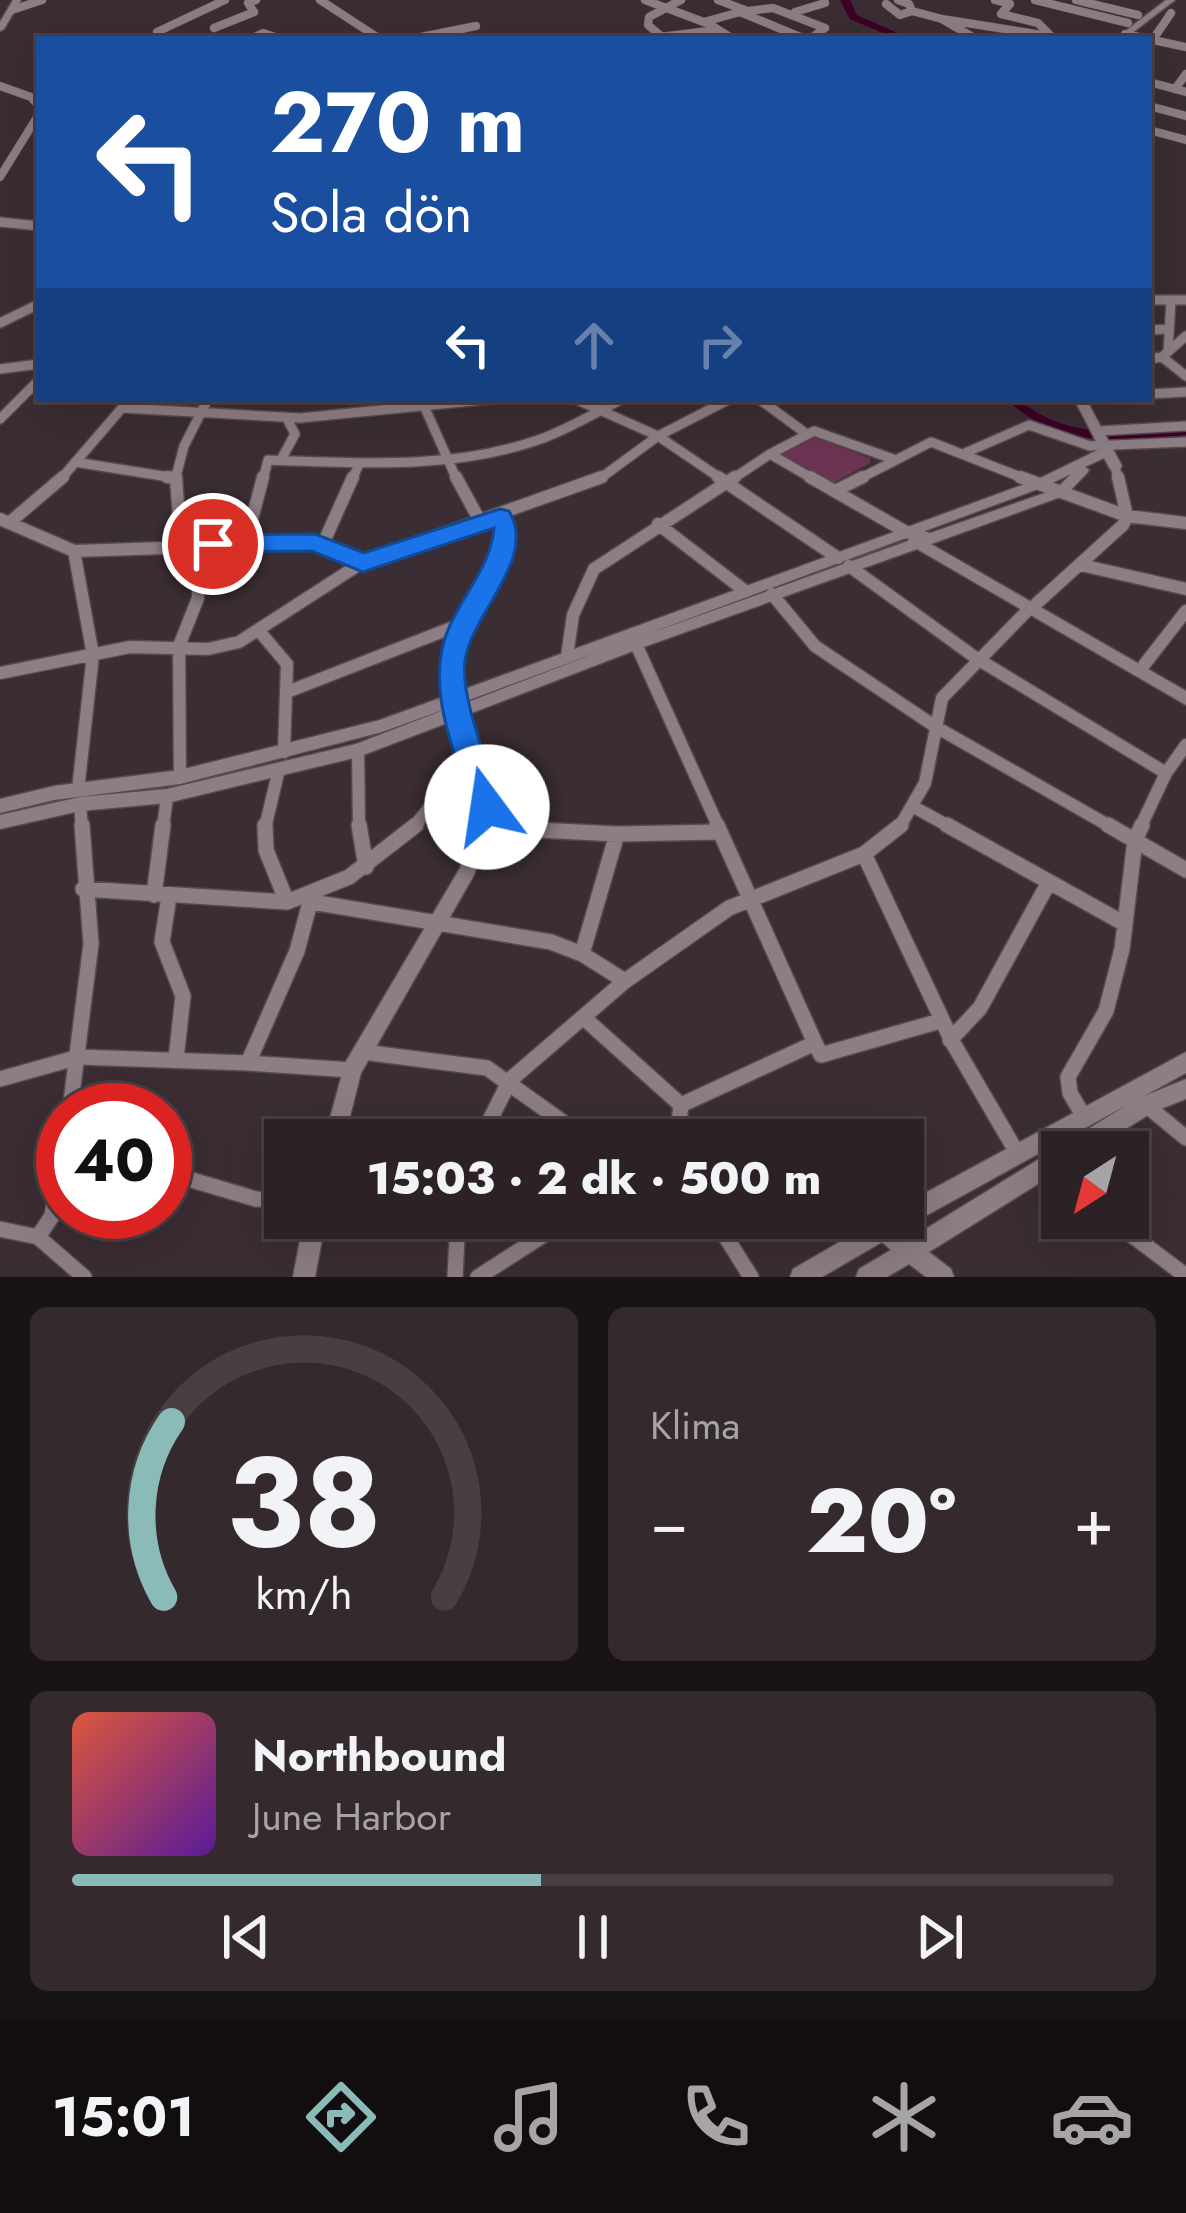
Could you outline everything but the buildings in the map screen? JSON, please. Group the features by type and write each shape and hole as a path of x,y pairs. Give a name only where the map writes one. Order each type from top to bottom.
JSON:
{"street":[{"path":"1,27 14,5 42,0"},
{"path":"158,32 225,0"},
{"path":"214,28 254,13 248,3 256,0"},
{"path":"320,0 375,36"},
{"path":"645,0 728,36"},
{"path":"681,0 650,17 648,25 661,36 718,30"},
{"path":"718,0 801,36"},
{"path":"704,22 776,0"},
{"path":"898,0 908,10"},
{"path":"995,0 1010,4 1001,14 1038,23 1052,36"},
{"path":"1035,0 1128,23"},
{"path":"1076,0 1138,15"},
{"path":"1119,36 1138,15 1171,0"},
{"path":"762,4 795,12 824,28 812,36"},
{"path":"795,12 825,4"},
{"path":"886,4 942,19 1052,36"},
{"path":"1158,6 1186,14"},
{"path":"1120,36 1158,6"},
{"path":"1152,41 1172,13"},
{"path":"942,19 971,36"},
{"path":"426,36 476,26"},
{"path":"1152,42 1186,47"},
{"path":"1175,89 1186,74"},
{"path":"1152,83 1186,92"},
{"path":"0,86 31,97 36,105"},
{"path":"1152,107 1186,116"},
{"path":"0,177 36,115"},
{"path":"1152,131 1186,140"},
{"path":"0,153 15,152"},
{"path":"0,222 36,226"},
{"path":"1160,356 1169,329 1171,300"},
{"path":"1152,301 1186,300"},
{"path":"0,323 36,305"},
{"path":"1152,330 1169,329"},
{"path":"1160,356 1186,336"},
{"path":"1160,356 1186,376"},
{"path":"0,370 36,364"},
{"path":"0,419 36,383"},
{"path":"1152,394 1186,392"},
{"path":"180,777 179,646 199,598 181,545 176,478 184,446 206,402"},
{"path":"581,402 658,436 976,658 1166,773"},
{"path":"246,542 262,468 268,460 405,465 509,448 617,402"},
{"path":"0,673 130,647 223,647 260,632 363,562 596,481 658,436 724,402"},
{"path":"763,402 804,432"},
{"path":"490,1119 510,1080 534,1055 625,981 730,908 864,854 897,832 926,783 942,698 976,658 1124,525 1127,516 1115,466 1082,402"},
{"path":"363,562 323,544 246,542 74,551 4,521 75,462 124,403 286,417 423,404 481,523"},
{"path":"282,458 295,434 286,417"},
{"path":"965,453 1030,425 1077,445 1186,426"},
{"path":"567,656 573,616 594,569 804,432 814,430 896,460"},
{"path":"1102,441 1182,442 1186,460"},
{"path":"0,806 358,750 567,656 745,591 1061,492 1089,464 1102,441"},
{"path":"835,491 931,442 1127,516 1186,523"},
{"path":"770,454 1186,699"},
{"path":"75,462 176,478"},
{"path":"323,544 359,464"},
{"path":"916,537 1089,464"},
{"path":"340,1119 357,1061 468,870 487,807 450,681 452,656 464,623 505,549 506,528 500,517"},
{"path":"658,524 745,591"},
{"path":"74,551 93,655 79,797 91,944 75,1083"},
{"path":"0,822 79,797 167,796 459,706 772,595 843,562"},
{"path":"1081,565 1186,589"},
{"path":"772,595 815,646 936,727 1186,870"},
{"path":"1032,607 1186,688"},
{"path":"1144,664 1186,611"},
{"path":"286,692 464,623"},
{"path":"260,632 287,664 281,760 261,839 262,854 287,902"},
{"path":"636,644 821,1055 940,1021"},
{"path":"83,889 287,902 312,898 366,867 413,831 449,788 470,737"},
{"path":"1083,1115 1070,1093 1069,1077 1106,1011 1125,924 1135,840 1166,773 1186,745"},
{"path":"358,750 359,836 366,867"},
{"path":"167,796 162,943 183,996 176,1058"},
{"path":"912,806 1125,924"},
{"path":"481,827 617,835 719,832"},
{"path":"582,954 617,835"},
{"path":"864,854 940,1021 1016,1151"},
{"path":"950,1040 967,1028 980,1008 1049,882"},
{"path":"312,898 551,942 582,954 625,981"},
{"path":"248,1063 297,952 312,898"},
{"path":"584,1018 681,1105"},
{"path":"681,1105 815,1043"},
{"path":"0,1079 79,1057 487,1068 561,1119"},
{"path":"924,1204 1186,1062"},
{"path":"1104,1131 1146,1105 1186,1089"},
{"path":"679,1119 681,1105"},
{"path":"1146,1105 1186,1138"},
{"path":"867,1277 1040,1172"},
{"path":"192,1180 264,1200"},
{"path":"0,1229 36,1237"},
{"path":"40,1239 84,1277"},
{"path":"304,1277 310,1239"},
{"path":"455,1277 457,1239"},
{"path":"478,1277 537,1239"},
{"path":"727,1239 751,1277"},
{"path":"801,1277 865,1239"},
{"path":"903,1239 909,1253 943,1277"},
{"path":"1137,1239 1186,1276"}],"shaded area":[{"path":"806,434 870,458 870,463 833,483 781,454"}],"waterway":[{"path":"845,0 853,17 899,36"},
{"path":"1016,402 1031,414 1073,431 1116,436 1186,431"}],"route":[{"path":"213,544 315,543 363,562 500,517 506,528 505,549 464,623 452,656 450,681 487,807"}]}
